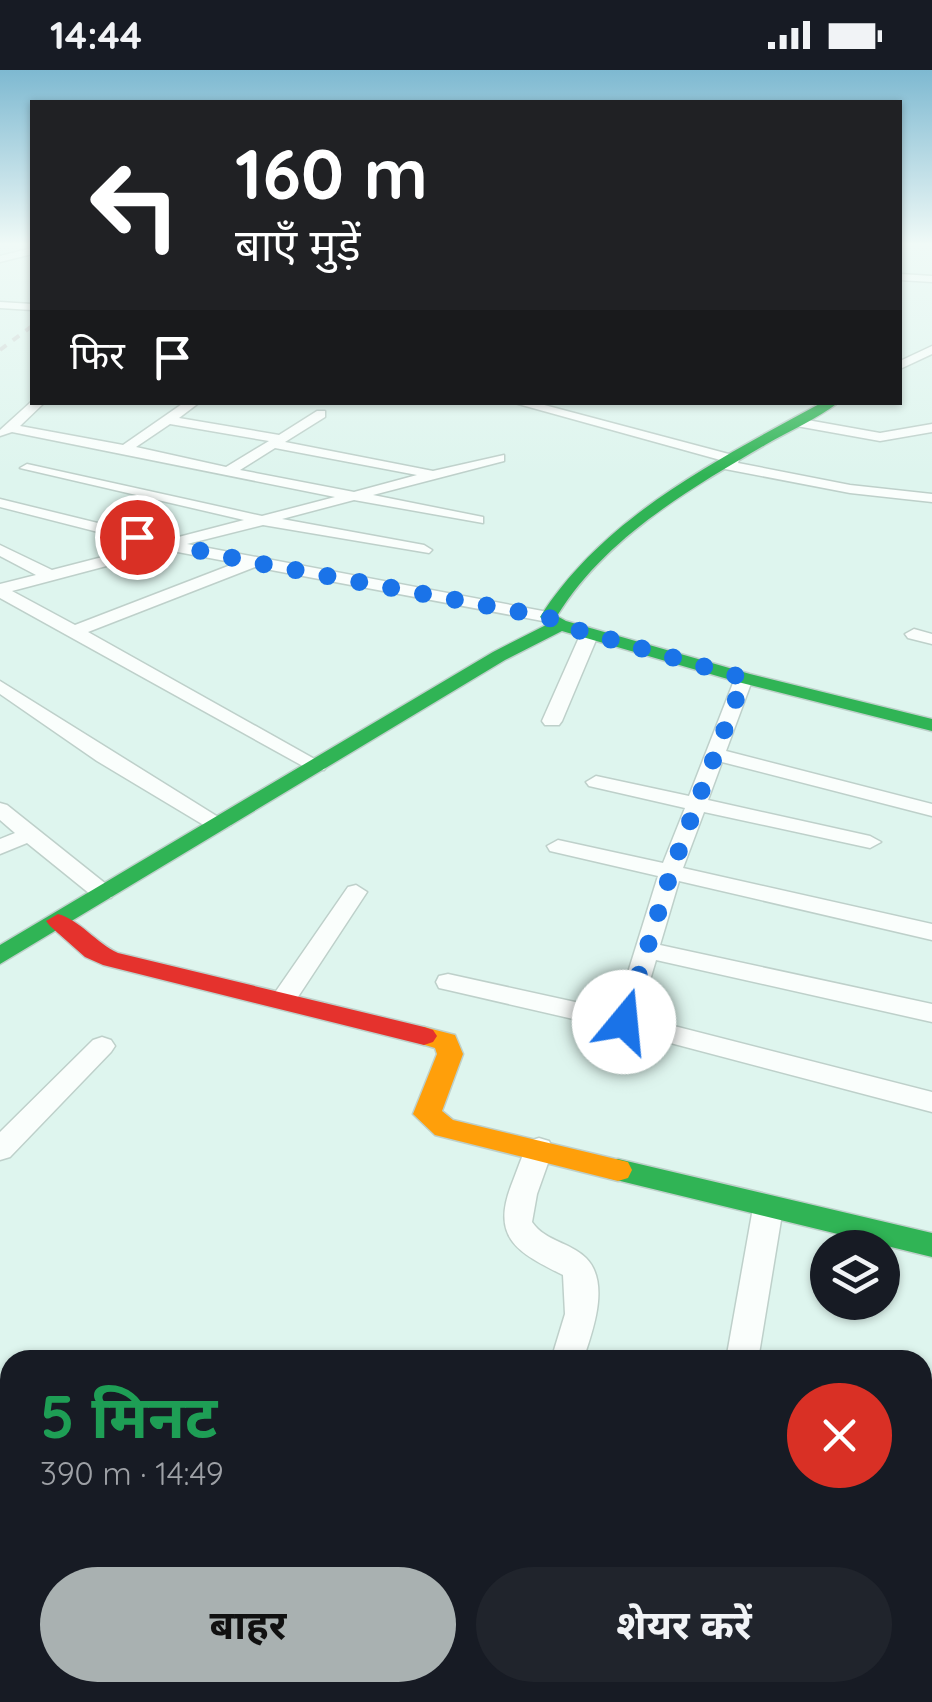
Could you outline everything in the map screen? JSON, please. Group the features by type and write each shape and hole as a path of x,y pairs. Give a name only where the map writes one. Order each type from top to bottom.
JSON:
{"street":[{"path":"907,362 932,348"},
{"path":"907,362 932,365"},
{"path":"5,432 36,405"},
{"path":"125,450 190,405"},
{"path":"527,405 730,463 850,489 932,498"},
{"path":"554,621 556,596 612,542 823,405"},
{"path":"228,472 321,414"},
{"path":"166,420 436,475"},
{"path":"796,422 880,437 932,428"},
{"path":"5,432 125,450 478,520"},
{"path":"0,590 499,458"},
{"path":"27,468 262,520 424,550"},
{"path":"0,502 172,546 554,621 744,678 932,725"},
{"path":"0,550 51,576"},
{"path":"76,632 252,562"},
{"path":"0,590 318,766"},
{"path":"0,956 554,621"},
{"path":"552,722 590,633"},
{"path":"624,1022 671,872 744,678"},
{"path":"0,686 104,757 220,824"},
{"path":"715,754 932,810"},
{"path":"596,782 870,842"},
{"path":"0,809 103,893"},
{"path":"0,847 29,834"},
{"path":"558,846 932,932"},
{"path":"284,1000 356,892"},
{"path":"58,922 93,951 111,959 446,1041 450,1054 428,1104 427,1114 433,1122 768,1208 932,1245"},
{"path":"646,950 932,1013"},
{"path":"448,982 624,1022 932,1102"},
{"path":"0,1148 102,1046"},
{"path":"539,1149 517,1216 517,1228 524,1240 575,1267 584,1287 584,1309 570,1350"},
{"path":"744,1350 768,1208"}],"railway":[{"path":"0,350 30,328"}],"traffic: fast":[{"path":"828,405 717,468 634,524 597,554 568,585 548,617 560,625 744,678 932,725"},
{"path":"0,956 499,656 560,625"},
{"path":"618,1170 932,1245"}],"traffic: slow":[{"path":"424,1036 446,1041 450,1054 427,1114 445,1128 618,1170"}],"traffic: jam":[{"path":"58,921 93,951 111,959 424,1036"}],"route":[{"path":"137,537 548,617 560,625 744,678 671,872 624,1022"}]}
